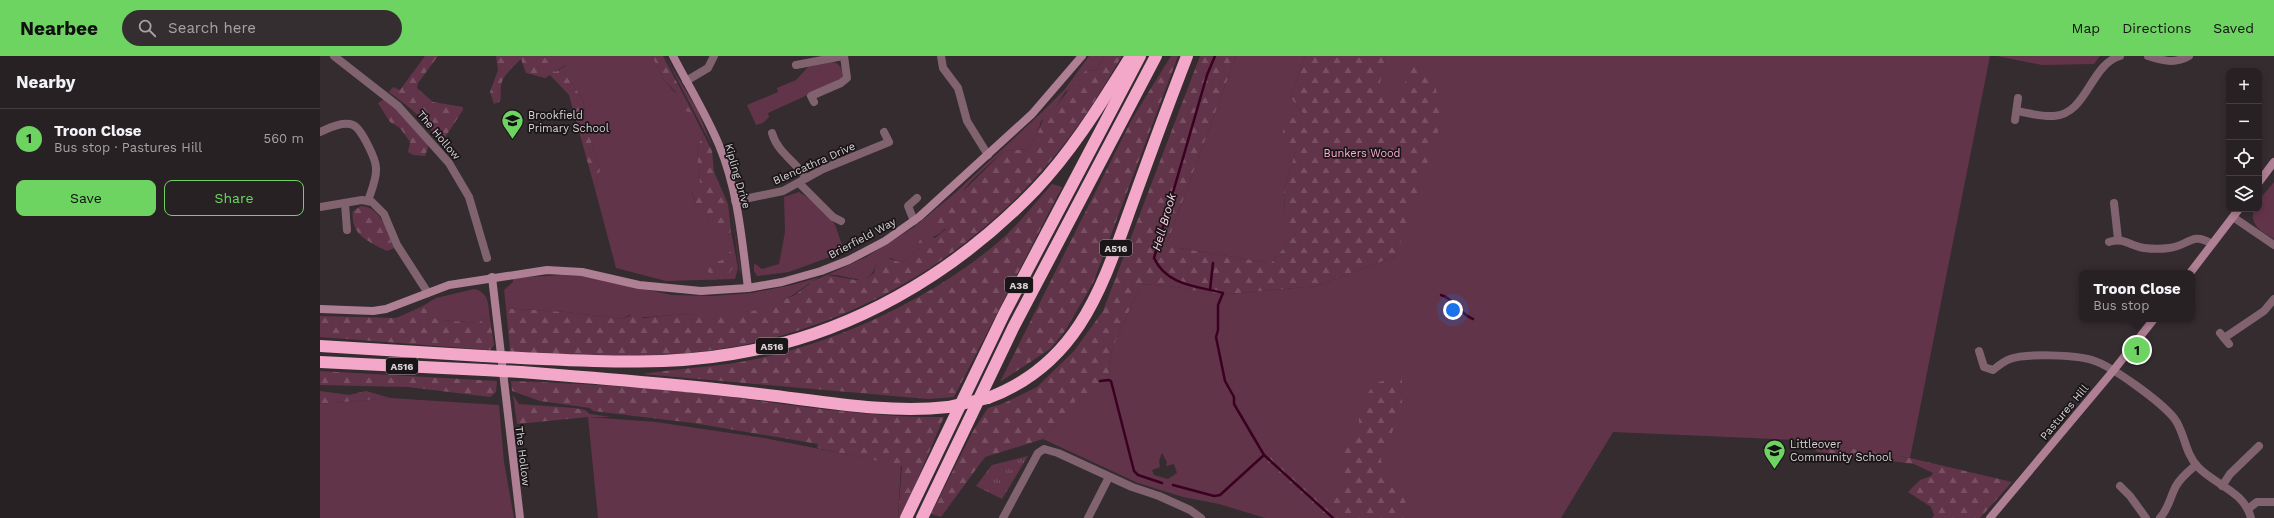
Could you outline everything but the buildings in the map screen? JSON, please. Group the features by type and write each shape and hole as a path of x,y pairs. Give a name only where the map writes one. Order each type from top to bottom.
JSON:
{"highway":[{"name":"A516","path":"320,346 520,358 641,362 733,354 808,336 888,302 929,278 973,247 1036,189 1095,112 1130,56"},
{"name":"A38","path":"906,518 1004,314 1140,56"},
{"name":"A38","path":"922,518 1014,328 1156,56"},
{"name":"A516","path":"320,362 521,372 660,383 852,404 917,409 948,407 988,398 1024,381 1048,362 1070,340 1089,312 1115,253 1187,56"}],"street":[{"name":"The Hollow","path":"334,56 398,106 449,163 469,197 487,258"},
{"name":"Kipling Drive","path":"673,56 720,146 735,201 748,288"},
{"path":"686,82 708,68 714,56"},
{"path":"796,65 843,56 847,78 842,83 811,96 814,102"},
{"path":"941,56 943,68 958,88 971,130 988,155"},
{"name":"Brierfield Way","path":"320,310 373,311 403,304 449,284 541,270 563,270 589,273 639,284 682,290 709,291 748,288 789,280 849,260 885,240 914,220 988,155 1046,99 1082,56"},
{"path":"2018,98 2016,116 2053,116 2066,113 2074,106 2105,64 2120,56"},
{"path":"2148,56 2170,61 2184,59 2189,56"},
{"path":"320,132 345,124 353,125 360,130 376,166 375,180 368,201"},
{"name":"Blencathra Drive","path":"735,201 770,194 799,183 806,178 889,142 884,132"},
{"path":"772,134 774,141 799,167 806,178"},
{"path":"2262,178 2274,162"},
{"path":"799,183 832,217 842,221"},
{"path":"914,220 908,206 917,198"},
{"path":"320,208 368,201 384,214 397,244 428,293"},
{"path":"2114,203 2118,239"},
{"path":"345,204 347,230"},
{"path":"2192,270 2237,212"},
{"path":"2233,217 2274,245"},
{"path":"2109,242 2118,239 2144,248 2170,248 2195,238 2203,238 2212,244"},
{"name":"The Hollow","path":"492,277 520,518"},
{"path":"2224,338 2264,311 2274,299"},
{"name":"Pastures Hill","path":"1990,518 2113,371 2152,322"},
{"path":"1979,351 1984,368 1993,370 2013,358 2052,356 2091,360 2113,371 2156,401 2175,419 2188,455 2196,465 2242,500 2248,509 2250,518"},
{"path":"2222,486 2230,474 2259,446"},
{"path":"1003,518 1038,453 1044,449 1050,449 1132,487 1159,496 1190,510 1201,518"},
{"path":"2160,518 2166,511 2175,487 2181,478 2196,465"},
{"path":"1088,518 1109,477"},
{"path":"2120,486 2130,496 2146,518"},
{"path":"2248,509 2257,502 2274,502"}],"green space":[{"path":"425,56 438,56 418,83 417,88 433,102 463,107 463,110 442,142 439,142 429,127 417,114 389,92 393,87 400,90"},
{"path":"496,56 544,56 555,72 567,65 564,73 583,99 587,128 600,170 595,189 569,95 550,75 545,78 526,73 521,59 509,71 502,82 500,100 494,104 490,92 498,70"},
{"path":"544,56 652,56 663,79 693,113 704,135 700,141 697,154 700,174 699,188 691,191 697,205 703,205 711,229 727,236 731,231 738,268 735,279 666,281 616,268 595,189 600,170 587,128 583,99 564,73 566,65 554,72"},
{"path":"652,56 663,56 693,113 686,111 674,90 663,79"},
{"path":"665,56 698,111 712,146"},
{"path":"1089,56 1104,56 1096,71 1086,70 1073,88 1065,92 1056,107 1041,121 1037,135 1027,149 1004,151 980,172 960,196 947,226 943,231 938,235 919,241 919,248 903,263 890,258 876,264 873,272 868,277 862,279 827,275 866,257 914,227 955,193 1041,113 1065,89"},
{"path":"1104,56 1122,56 1078,126 1037,176 1000,213 960,247 916,276 870,302 822,322 772,338 720,349 668,355 642,356 590,356 513,353 510,350 506,308 566,312 623,319 638,312 643,318 674,315 716,315 759,310 795,295 813,281 827,275 856,280 869,277 874,273 876,264 884,257 903,263 919,248 919,241 925,234 935,238 946,229 935,228 935,219 1004,151 1027,149 1037,135 1047,109 1056,107 1086,70 1096,71"},
{"path":"1171,56 1178,56 1093,283 1065,331 1050,349 1000,382 1132,119"},
{"name":"Bunkers Wood","path":"1200,56 1236,56 1166,246 1271,263 1295,235 1285,221 1284,189 1296,150 1283,139 1283,122 1303,113 1291,98 1305,56 1385,56 1379,89 1402,97 1409,62 1431,64 1442,120 1396,256 1316,286 1216,295 1177,287 1141,284 1112,349 1108,383 1078,398 1043,439 985,457 941,517 931,514 973,431 988,408 1002,404 1037,387 1074,351 1103,311"},
{"path":"1236,56 1305,56 1291,98 1303,113 1296,150 1284,189 1285,220 1295,235 1271,263 1166,246"},
{"path":"1385,56 1990,56 1910,458 1798,440 1613,432 1561,518 1265,518 1219,504 1183,497 1138,483 1043,439 1078,397 1108,383 1112,349 1141,284 1177,287 1217,295 1316,286 1396,256 1402,98 1378,89","holes":["1162,453 1167,462 1166,466 1174,464 1177,473 1168,479 1154,475 1152,470 1160,467 1159,461"]},
{"path":"1997,56 2100,56 2094,64 2042,65"},
{"path":"832,62 839,65 842,71 842,77 838,81 768,113 769,117 763,123 756,125 747,105 778,92 777,88 796,80 808,67"},
{"path":"386,98 429,145 425,156 413,155 408,152 410,142 400,128 390,122 378,103"},
{"path":"704,135 712,151 714,172 728,204 731,231 727,236 717,237 711,229 703,206 697,205 691,190 699,188 700,174 697,154 700,141"},
{"path":"2274,182 2274,239 2261,231 2253,219 2254,212 2262,212 2262,196"},
{"path":"1052,184 1062,187 954,397 928,399 642,374 728,364 756,359 819,341 883,315 914,300 971,264 1011,230"},
{"path":"799,192 809,198 831,218 836,226 846,251 789,272 757,276 754,271 754,263 762,269 779,264 785,232 784,197"},
{"path":"730,200 741,273 740,273"},
{"path":"361,206 368,207 379,216 386,228 394,248 387,251 367,240 357,232 354,226 353,211"},
{"path":"728,252 731,252 736,258 731,271 722,278 712,280 708,271 709,264 722,260"},
{"path":"562,275 581,276 672,295 712,296 752,293 792,285 820,277 790,297 766,308 728,315 674,315 646,317 629,315 623,319 566,312 506,308 504,290 513,282 513,278"},
{"path":"474,289 483,293 486,297 490,319 483,318 479,323 440,320 428,316 427,309 421,307 436,298"},
{"path":"421,307 427,309 428,316 440,320 479,323 483,318 490,319 494,345 490,350 320,337 320,316 396,318"},
{"path":"320,371 497,381 496,392 490,397 408,387 320,385"},
{"path":"1402,378 1402,406 1391,435 1380,452 1382,466 1403,497 1413,518 1325,518 1261,456 1267,452 1298,475 1324,505 1328,507 1333,491 1340,489 1344,485 1342,458 1348,438 1355,436 1359,429 1359,418 1367,411 1365,398 1376,383"},
{"path":"511,381 656,389 854,413 914,417 944,417 901,518 898,518 902,466 817,448 818,444 693,423 593,411 590,408 540,401 512,391"},
{"path":"320,391 349,395 366,391 390,398 320,404"},
{"path":"513,395 519,404 574,408 585,410 590,414 611,417 588,417 517,424"},
{"path":"390,398 499,405 504,462 514,518 320,518 320,404"},
{"path":"588,417 656,422 764,438 901,465 898,518 598,518"},
{"path":"1798,440 1910,458 2012,482 1980,518 1932,518 1934,515 1931,507 1908,492 1920,480 1931,476 1933,473 1914,464 1818,452"},
{"path":"1028,456 1002,499 976,486 992,465"}],"waterway":[{"name":"Hell Brook","path":"1173,485 1214,496 1220,495 1264,455 1234,404 1234,397 1225,381 1216,337 1218,330 1218,305 1223,293 1175,280 1160,267 1154,258 1207,75 1215,56"},
{"path":"1210,290 1213,263"},
{"path":"1441,295 1446,297 1464,314 1473,319"},
{"path":"1100,381 1111,381 1134,471 1138,475 1162,483"},
{"name":"Hell Brook","path":"1264,455 1333,518"}],"place":[{"name":"Brookfield Primary School","path":"512,140"},
{"name":"Troon Close","path":"2137,350"},
{"name":"Littleover Community School","path":"1775,470"}]}
